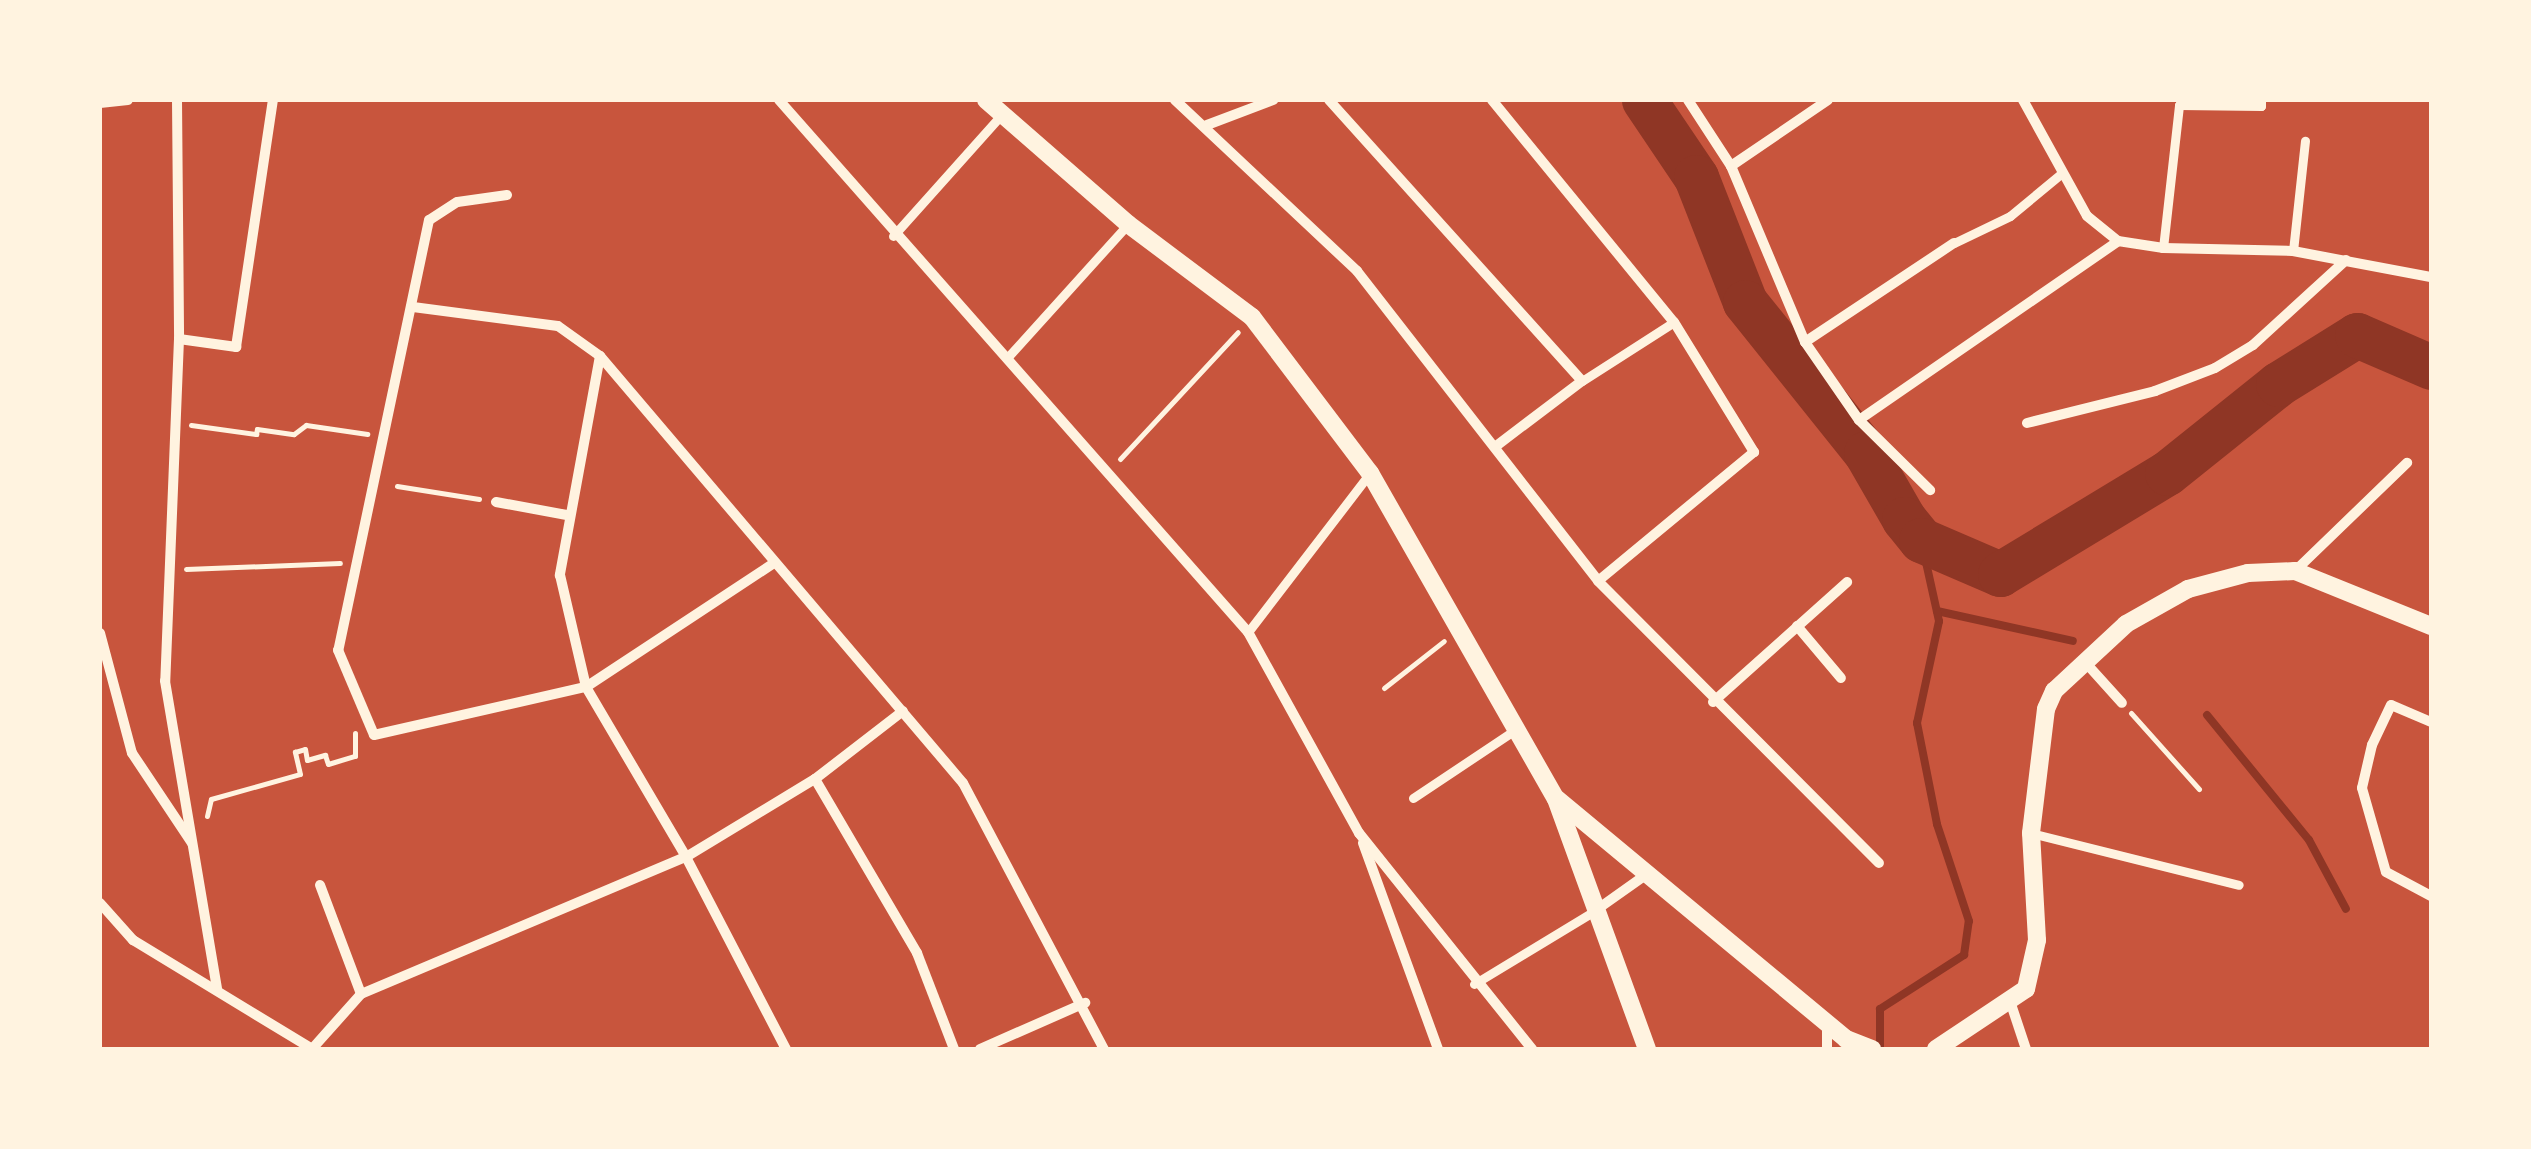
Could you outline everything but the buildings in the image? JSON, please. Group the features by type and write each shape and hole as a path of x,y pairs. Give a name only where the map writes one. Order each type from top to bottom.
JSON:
{"street":[{"path":"100,103 128,100"},
{"path":"177,100 178,339 164,681 196,848 217,990"},
{"path":"178,339 236,347 272,100"},
{"path":"780,100 893,236 1248,632 1360,833 1474,984 1532,1049"},
{"path":"986,100 1128,224 1252,317 1370,473 1556,798 1648,1049"},
{"path":"1174,100 1207,125 1356,271 1598,581 1712,702 1879,863"},
{"path":"1207,125 1273,100"},
{"path":"1329,100 1582,380"},
{"path":"1492,100 1674,322 1754,452 1598,581"},
{"path":"1688,100 1731,166 1805,342 1859,420 1930,490"},
{"path":"1731,166 1828,100"},
{"path":"2023,100 2086,216 2118,240 2163,248 2293,252 2431,277"},
{"path":"2163,248 2179,105 2261,106 2261,100"},
{"path":"893,236 1001,116"},
{"path":"2293,252 2305,140"},
{"path":"1805,342 1954,243 2010,216 2062,174"},
{"path":"507,195 457,202 429,220 338,650 374,735 586,688 774,563"},
{"path":"1006,358 1128,224"},
{"path":"1859,420 2118,240"},
{"path":"2027,423 2155,391 2214,368 2254,346 2346,260"},
{"path":"413,307 558,326 600,356 903,711 984,817 1084,1003 1104,1049"},
{"path":"1496,446 1582,380 1674,322"},
{"path":"600,356 566,515 560,576 586,688 686,857 786,1049"},
{"path":"2296,572 2407,463"},
{"path":"1248,632 1370,473"},
{"path":"496,502 566,515"},
{"path":"1936,1049 2012,1004 2026,988 2038,940 2031,834 2046,709 2084,661 2126,624 2188,589 2248,573 2296,572 2431,626"},
{"path":"1712,702 1847,582"},
{"path":"1797,626 1841,678"},
{"path":"100,633 132,753 196,848"},
{"path":"2084,661 2122,703"},
{"path":"2431,722 2391,705 2372,744 2362,788 2386,872 2431,896"},
{"path":"100,904 133,940 312,1049 361,994 686,857 814,778 903,711"},
{"path":"1413,798 1515,730"},
{"path":"814,778 917,952 954,1049"},
{"path":"1556,798 1827,1021 1866,1048"},
{"path":"1360,833 1438,1049"},
{"path":"2031,834 2239,885"},
{"path":"1474,984 1599,908 1648,873"},
{"path":"320,885 361,994"},
{"path":"980,1049 1084,1003"},
{"path":"2012,1004 2026,1049"},
{"path":"1827,1021 1827,1049"}],"path":[{"path":"1107,472 1252,317"},
{"path":"176,422 256,434 257,429 294,434 306,426 385,437"},
{"path":"397,486 496,502"},
{"path":"168,569 358,563"},
{"path":"1384,688 1458,630"},
{"path":"2122,703 2198,789"},
{"path":"207,816 212,798 300,774 295,752 305,749 307,760 325,755 328,764 356,756 352,741 364,712"}],"waterway":[{"path":"1644,100 1696,177 1745,302 1866,453 1904,519 1921,540 2000,574 2167,473 2278,384 2357,335 2431,367"},
{"path":"1880,1049 1880,1009 1964,955 1969,921 1937,824 1917,723 1939,621 1921,540"},
{"path":"1937,611 2073,641"},
{"path":"2207,715 2309,840 2346,909"}]}
